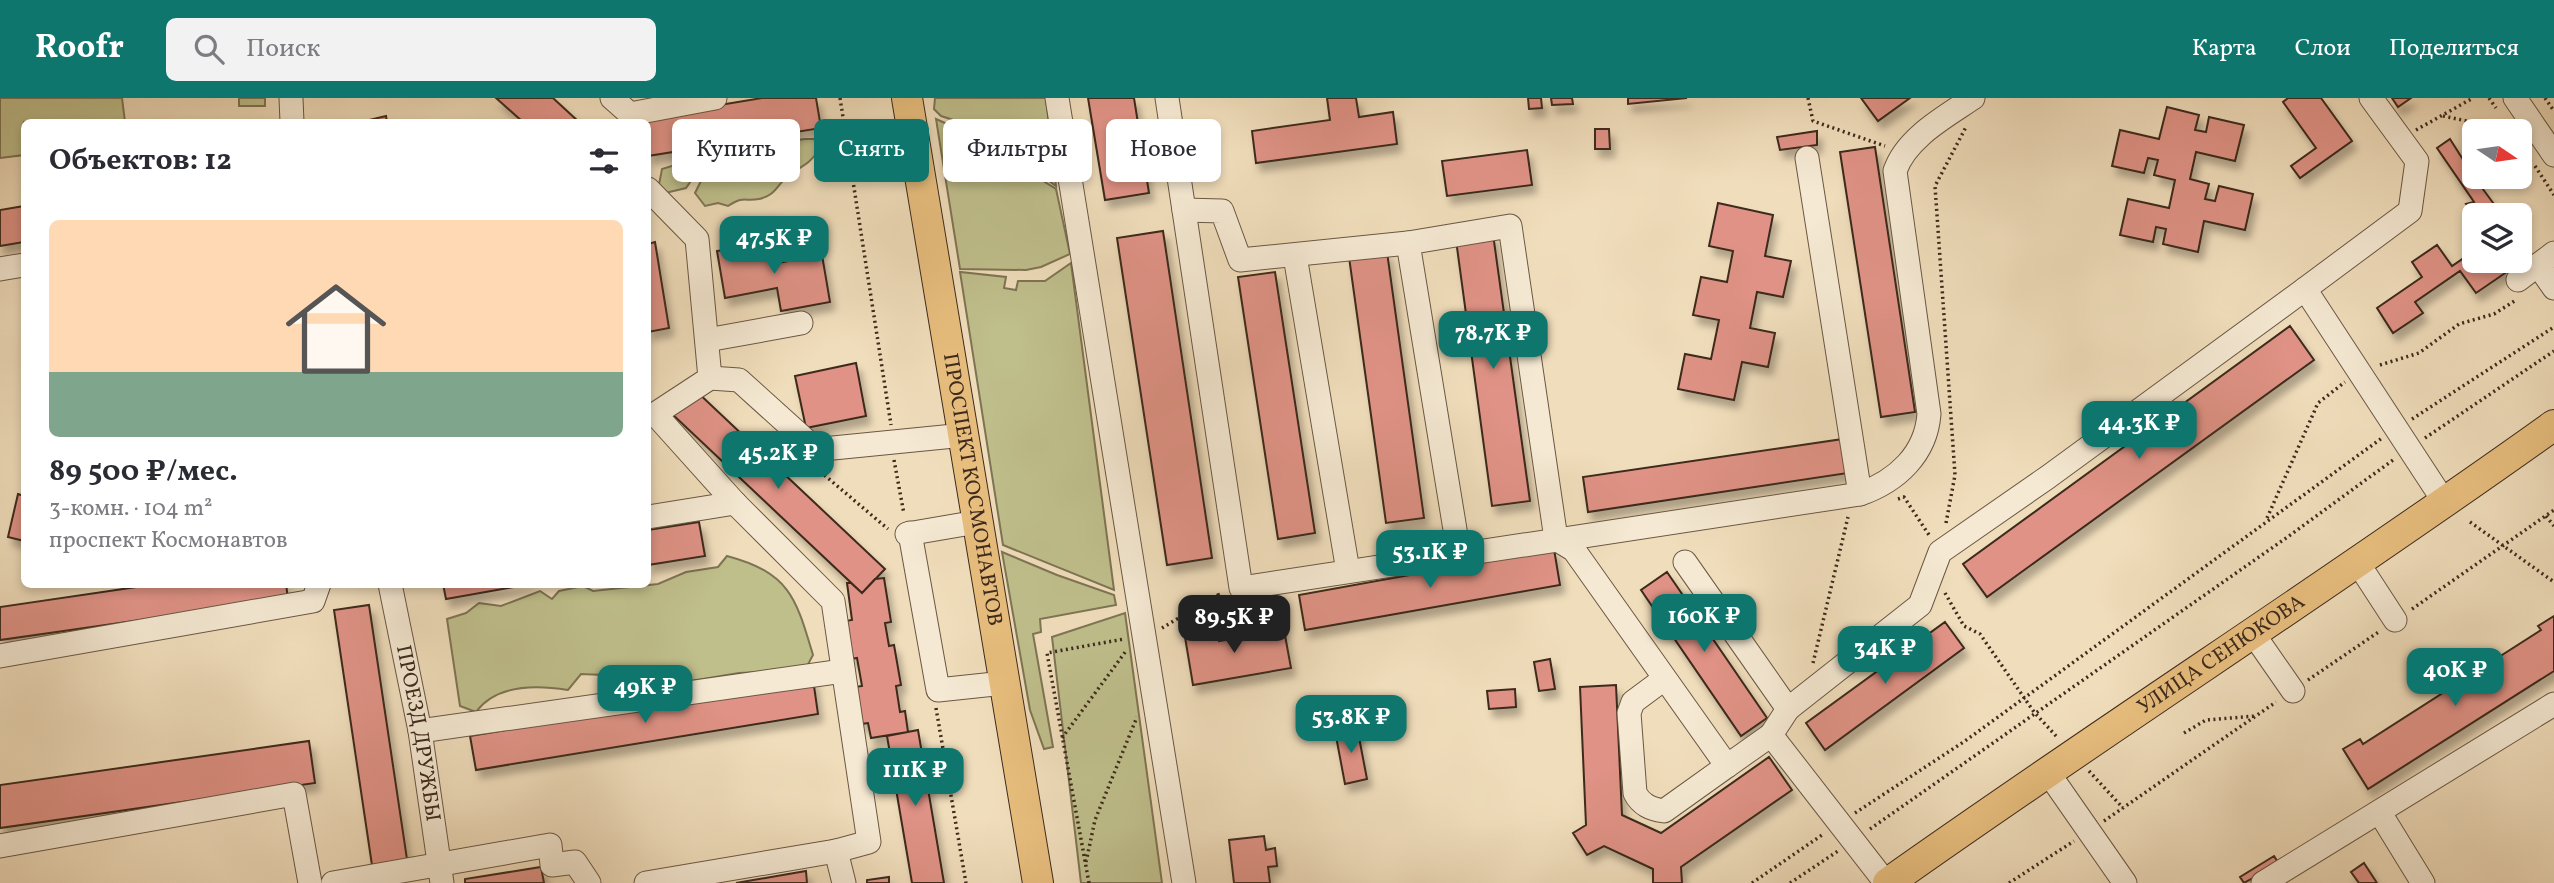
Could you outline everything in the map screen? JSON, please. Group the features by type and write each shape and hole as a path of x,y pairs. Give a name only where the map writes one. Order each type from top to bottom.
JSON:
{"main road":[{"name":"ПРОСПЕКТ КОСМОНАВТОВ","path":"907,98 1038,883"},
{"name":"УЛИЦА СЕНЮКОВА","path":"1887,883 2356,560 2445,503 2554,425"}],"street":[{"path":"291,98 292,119"},
{"path":"612,98 631,118 715,98"},
{"path":"1057,98 1184,883"},
{"path":"1167,98 1241,588 1860,494 1895,477 1921,448 1928,433 1929,414 1895,171 1900,156 1929,129 1973,98"},
{"path":"1664,679 1633,702 1629,713 1635,793 1639,801 1654,810 1664,811 1771,735 1787,709 1920,605 1940,552 2048,478 2410,211 2417,161 2371,98"},
{"path":"2515,98 2554,155"},
{"path":"1807,158 1860,494"},
{"path":"651,192 698,239 710,379"},
{"path":"1184,210 1222,211 1240,260 1408,243 1510,226 1556,539"},
{"path":"1408,243 1459,554"},
{"path":"1295,256 1348,571"},
{"path":"2518,280 2546,259 2554,288"},
{"path":"0,269 21,266"},
{"path":"2305,289 2445,503"},
{"path":"707,340 801,323"},
{"path":"646,883 836,851 869,842 832,601 651,414 710,379 739,380 811,445 834,449 893,440 964,435"},
{"path":"651,517 735,503"},
{"path":"977,522 909,534 938,691 1004,683"},
{"path":"1556,539 1574,550 1727,766"},
{"path":"2356,560 2395,620"},
{"path":"1685,562 1787,709"},
{"path":"0,656 313,601 318,588"},
{"name":"ПРОЕЗД ДРУЖБЫ","path":"391,588 420,731 441,874"},
{"path":"2252,632 2293,691"},
{"path":"420,731 843,671"},
{"path":"2263,883 2554,704"},
{"path":"1771,735 1887,883"},
{"path":"2047,771 2125,883"},
{"path":"0,846 294,794 310,883"},
{"path":"2380,813 2423,883"},
{"path":"333,883 441,874 550,845 552,865 575,862 589,883"},
{"path":"836,851 844,883"}],"path":[{"path":"840,98 909,534"},
{"path":"1808,98 1813,121 1880,142 1900,156"},
{"path":"2399,138 2473,98"},
{"path":"2546,98 2554,111"},
{"path":"2443,116 2462,120"},
{"path":"2532,162 2554,195"},
{"path":"1790,883 1846,832 1965,740 2336,469 2554,327"},
{"path":"1752,883 1846,832 2034,712 2290,536 2410,448 2554,351"},
{"path":"2009,883 2090,831 2554,510"},
{"path":"2546,516 2554,526"},
{"path":"2470,522 2501,547 2554,582"},
{"path":"1942,588 1964,626 1980,634 2034,712"},
{"path":"1061,739 1126,650 1143,636 1177,620 1223,613"},
{"path":"1089,883 1047,653 1143,636"},
{"path":"934,695 966,883"},
{"path":"1086,864 1095,820 1140,710"},
{"path":"2185,733 2206,720 2256,716"}],"green space":[{"path":"0,98 122,98 125,119 21,119 21,155 0,158"},
{"path":"239,98 265,98 265,106 239,106"},
{"path":"935,98 1046,98 1048,119 950,119 941,116 934,109"},
{"path":"936,119 943,122 943,163"},
{"path":"814,139 814,156 800,168 800,140"},
{"path":"672,166 672,182 690,182 686,188 657,195 662,169"},
{"path":"700,182 782,182 765,197 741,200 728,206 718,203 705,206 695,193"},
{"path":"946,182 1045,182 1056,189 1070,254 1041,267 1026,270 960,269"},
{"path":"1071,263 1114,590 1003,545 960,272 1006,277 1004,288 1016,290 1018,281 1045,281"},
{"path":"1002,552 1114,595 1116,605 1040,619 1041,632 1033,634 1053,747 1044,749 1030,710"},
{"path":"727,556 748,563 765,571 787,590 801,618 813,655 805,670 739,673 625,692 604,675 581,674 568,690 531,687 494,696 476,712 460,706 447,619 466,613 479,603 501,606 540,591 552,599 559,591 573,588 593,591 651,588 651,585 686,572 718,567"},
{"path":"1125,613 1162,883 1081,883 1052,637"}],"building":[{"path":"496,98 553,98 576,119 520,119"},
{"path":"762,98 816,98 820,119 814,119 814,129 800,131 800,119 672,119 672,152 651,156 651,119 635,119"},
{"path":"1088,98 1134,98 1137,119 1106,119 1106,182 1147,182 1149,193 1105,200"},
{"path":"1327,98 1356,98 1359,117 1393,112 1397,144 1256,163 1252,131 1330,120"},
{"path":"1528,98 1541,98 1542,108 1529,109"},
{"path":"1551,98 1572,98 1573,104 1552,105"},
{"path":"1628,98 1687,98 1628,104"},
{"path":"1861,98 1910,98 1878,121"},
{"path":"2288,98 2321,98 2352,141 2300,178 2291,166 2316,148 2283,102"},
{"path":"2392,98 2411,98 2398,107"},
{"path":"2167,107 2199,115 2195,130 2206,132 2209,117 2244,125 2235,161 2196,152 2190,179 2209,184 2205,199 2215,201 2219,186 2253,194 2245,230 2204,221 2198,252 2163,244 2166,229 2156,227 2153,242 2120,235 2128,199 2169,208 2175,180 2154,175 2158,160 2148,158 2144,173 2112,166 2120,130 2159,139"},
{"path":"1595,129 1609,129 1610,149 1595,149"},
{"path":"1817,131 1817,145 1780,150 1777,137"},
{"path":"2450,139 2462,158 2462,184 2437,148"},
{"path":"1875,147 1915,412 1881,417 1840,152"},
{"path":"1527,150 1532,185 1447,196 1442,161"},
{"path":"2465,189 2483,189 2493,203 2470,203 2474,202"},
{"path":"1718,203 1773,215 1765,256 1791,261 1783,297 1757,292 1750,328 1775,333 1768,367 1742,362 1734,400 1678,389 1685,354 1711,359 1719,320 1693,315 1701,277 1727,282 1733,251 1709,246"},
{"path":"21,206 21,242 0,246 0,210"},
{"path":"1163,231 1212,558 1167,565 1117,238"},
{"path":"1493,234 1530,501 1492,506 1456,240"},
{"path":"773,241 777,263 822,255 830,302 781,311 777,288 725,298 717,251"},
{"path":"655,242 669,328 651,331 651,243"},
{"path":"2437,245 2452,266 2462,259 2462,273 2505,273 2476,293 2460,271 2415,302 2423,313 2393,333 2377,308 2422,277 2412,262"},
{"path":"1387,252 1424,518 1386,523 1349,257"},
{"path":"1275,272 1315,533 1278,539 1238,277"},
{"path":"2290,326 2314,360 1987,597 1963,564"},
{"path":"856,363 866,416 806,428 795,376"},
{"path":"694,389 885,569 862,593 671,413"},
{"path":"1843,439 1848,473 1588,512 1583,477"},
{"path":"18,494 21,495 21,540 8,537"},
{"path":"699,522 705,556 651,565 651,530"},
{"path":"1554,549 1560,585 1305,630 1299,595"},
{"path":"1667,572 1767,718 1741,736 1641,590"},
{"path":"884,578 891,622 885,623 889,646 894,645 901,685 896,686 900,712 905,711 908,732 871,738 868,723 861,724 855,687 862,686 857,658 851,659 845,621 852,620 847,583 851,583 862,593 875,579"},
{"path":"130,588 287,588 288,599 0,640 0,607"},
{"path":"444,588 508,588 446,599"},
{"path":"369,605 408,866 373,872 334,610"},
{"path":"2554,616 2554,671 2368,789 2343,749 2360,739 2363,744 2541,630 2538,626"},
{"path":"1945,622 1964,648 1825,750 1806,723"},
{"path":"1216,625 1219,641 1284,630 1291,668 1193,685 1184,631"},
{"path":"1550,659 1555,689 1539,691 1534,662"},
{"path":"813,679 818,714 476,770 470,736"},
{"path":"1616,685 1622,815 1661,833 1769,757 1792,790 1681,867 1682,883 1653,883 1653,869 1604,846 1587,855 1573,833 1586,825 1580,687"},
{"path":"1515,689 1516,707 1489,709 1487,691"},
{"path":"1357,727 1367,779 1345,784 1335,731"},
{"path":"918,730 944,883 912,883 887,736"},
{"path":"309,741 315,783 0,828 0,785"},
{"path":"1264,836 1266,850 1275,848 1277,866 1268,867 1270,883 1234,883 1229,840"},
{"path":"2274,856 2279,864 2244,883 2240,877"},
{"path":"2364,863 2377,883 2359,883 2351,872"},
{"path":"541,867 544,883 465,883 465,879"},
{"path":"806,871 807,883 736,883"},
{"path":"889,877 889,883 867,883 867,880"}]}
